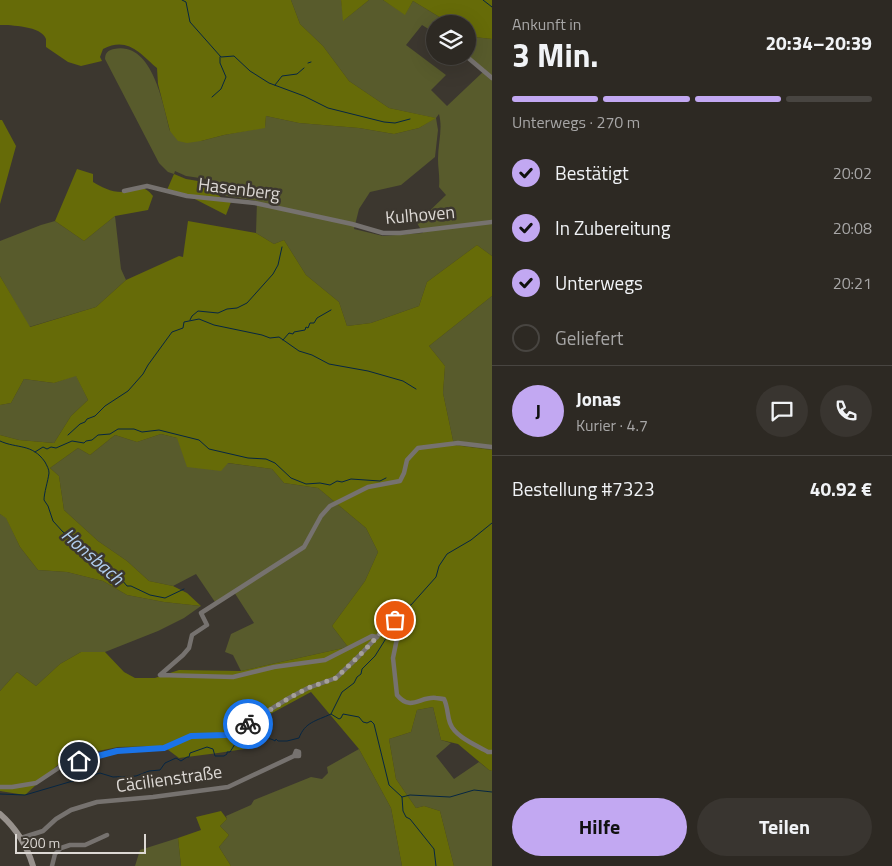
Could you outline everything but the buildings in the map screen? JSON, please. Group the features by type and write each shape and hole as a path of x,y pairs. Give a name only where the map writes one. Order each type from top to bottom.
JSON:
{"street":[{"path":"476,64 492,78"},
{"name":"Hasenberg","path":"124,191 147,186 187,196 268,205 352,224"},
{"name":"Kulhoven","path":"352,224 391,234 492,222"},
{"path":"377,637 372,636 325,660 290,664 233,677 160,675 189,648 192,635 207,625 200,613 304,547 321,516 330,506 368,487 400,482 407,460 418,448 458,443 492,447"},
{"path":"0,787 36,783 63,765 95,756 117,751 164,748 178,741 202,735 226,735 308,688 336,678 395,620 399,622 393,658 398,697 406,703 436,698 444,699 447,705 450,724 457,734 488,752 492,752"},
{"name":"Cäcilienstraße","path":"21,838 43,831 56,819 80,807 97,802 154,797 228,787 294,756"},
{"path":"0,814 9,822 21,838 33,866"},
{"path":"52,866 55,854 61,848 85,845 108,835"}],"green space":[{"path":"291,0 341,0 344,20 369,0 383,0 405,14 413,1 436,15 426,15 426,27 422,25 406,45 426,60 426,65 433,65 446,75 431,90 447,106 484,71 476,64 476,37 492,39 492,256 477,245 427,282 419,306 371,323 347,326 339,302 306,275 284,240 274,244 256,233 257,201 226,196 207,179 186,176 175,171 174,174 168,172 159,163 105,59 107,52 114,49 127,49 138,55 154,77 170,131 201,141 265,127 266,116 299,123 359,128 394,134 419,128 435,118 389,108 349,81 323,46 300,24","holes":["439,114 439,187 446,195 417,223 423,233 383,236 354,229 359,209 370,192 401,185 435,157 438,130 436,118"]},
{"path":"115,216 121,269 126,280 96,307 29,327 0,276 0,241 55,221 84,241"},
{"path":"492,296 492,450 454,445 443,393 445,366 429,346"},
{"path":"76,375 88,400 71,416 54,443 19,440 0,435 0,405 11,403 24,379 54,383"},
{"path":"161,434 177,438 227,463 272,469 284,483 318,488 366,528 378,552 365,581 332,626 348,647 241,671 233,655 225,652 231,634 254,623 234,592 215,602 196,574 173,586 149,581 127,561 98,541 64,510 59,476 50,468 78,448 90,455 115,435 137,442"},
{"path":"0,514 6,517 20,547 38,570 67,572 103,581 127,595 201,606 184,618 158,631 105,652 81,652 60,664 36,686 17,672 0,691"},
{"path":"433,707 441,740 451,743 436,756 454,779 479,762 492,771 492,866 454,866 440,811 424,806 416,808 396,779 389,739 411,732 417,710"},
{"path":"359,749 391,808 402,866 231,866 219,847 229,835 220,826 227,819 226,816 251,805 254,800 311,777 322,779 328,773 327,767"},
{"path":"178,838 181,866 135,866 140,850"}],"shaded area":[{"path":"0,0 291,0 300,24 323,46 349,81 389,108 436,118 419,128 394,134 359,128 299,123 266,116 265,128 201,141 187,143 178,141 170,131 158,84 157,68 139,52 126,45 119,44 103,49 100,57 102,61 81,66 68,62 46,47 46,39 39,31 25,27 0,25"},
{"path":"341,0 369,0 343,21"},
{"path":"383,0 492,0 492,39 476,37 476,15 436,15 413,1 405,15"},
{"path":"0,120 2,120 16,146 0,204"},
{"path":"77,169 93,174 93,182 111,191 124,192 140,188 146,189 153,196 148,210 115,216 84,241 55,221"},
{"path":"174,174 186,179 204,182 226,202 231,202 226,215 187,195 167,190"},
{"path":"188,221 256,233 274,244 284,240 306,275 339,302 347,326 371,323 419,306 427,282 477,245 492,256 492,296 429,346 445,366 443,393 454,445 492,450 492,771 458,744 441,740 433,707 417,710 411,732 389,739 396,779 416,808 424,806 440,811 454,866 402,866 391,808 359,749 311,692 248,726 257,747 179,758 163,746 118,747 88,753 60,763 25,795 0,791 0,691 17,672 36,686 60,664 81,652 105,652 124,672 135,678 155,678 179,670 241,671 348,647 332,626 365,581 378,552 366,528 318,488 284,483 272,469 228,463 221,471 187,467 177,438 161,434 137,442 115,435 90,455 78,448 50,468 59,476 64,510 98,541 127,561 149,581 173,586 187,593 201,606 127,595 103,581 67,572 38,570 20,547 6,518 0,514 0,435 19,440 54,443 71,416 88,400 76,376 54,383 24,379 11,403 0,405 0,276 30,327 96,307 126,280 179,256 183,257"},
{"path":"221,811 227,819 220,826 229,835 219,847 231,866 181,866 178,838 201,830 196,817"}],"waterway":[{"path":"182,0 186,2 190,22 221,57 234,56 250,71 269,83 304,96 328,108 384,122 395,123 410,119"},
{"path":"483,0 492,7"},
{"path":"212,97 221,89 226,77 220,63 220,57"},
{"path":"275,85 282,76 297,74 304,68"},
{"path":"190,320 198,311 218,313 247,303 273,274 278,265 282,247"},
{"path":"283,340 289,333 293,334 294,332 305,330 310,323 314,323 317,318 331,310"},
{"path":"68,435 80,424 95,416 105,406 128,391 143,374 172,332 183,328 184,322 199,319 214,325 270,338 279,337 299,351 329,364 368,371 403,381 416,389"},
{"path":"35,452 43,447 47,449 51,447 56,448 72,441 84,443 98,435 110,434 118,429 134,429 142,432 159,430 199,440 209,449 248,458 266,459 275,463 291,478 306,484 320,483 330,485 337,481 342,482 351,479 380,481 386,478"},
{"name":"Honsbach","path":"0,441 30,449 40,456 49,470 44,500 53,521 63,532 79,542 97,561 111,567 127,586 150,595 165,598 184,589"},
{"path":"399,617 407,606 411,605 436,577 439,566 447,554 471,540 492,523"},
{"path":"331,714 342,692 354,683 361,674 362,669 375,656 395,624"},
{"path":"0,794 25,795 100,773 113,777 136,776 149,771 160,770 165,763 176,758 181,761 189,757 190,753 207,747 213,749 215,756 224,756 227,752 230,752 235,744 250,740 266,738 275,741 276,739 278,741 287,741 299,738 304,728 308,725 331,714 339,719 343,714 359,717 363,722 371,721 374,724 389,785 402,797 403,811 406,817 410,819 434,849 436,866"},
{"path":"402,797 410,795 450,797 474,790 492,792"}],"way so far":[{"path":"248,724 308,688 336,678 395,620"}],"route":[{"path":"79,761 117,751 164,748 191,736 226,735 248,724"}]}
